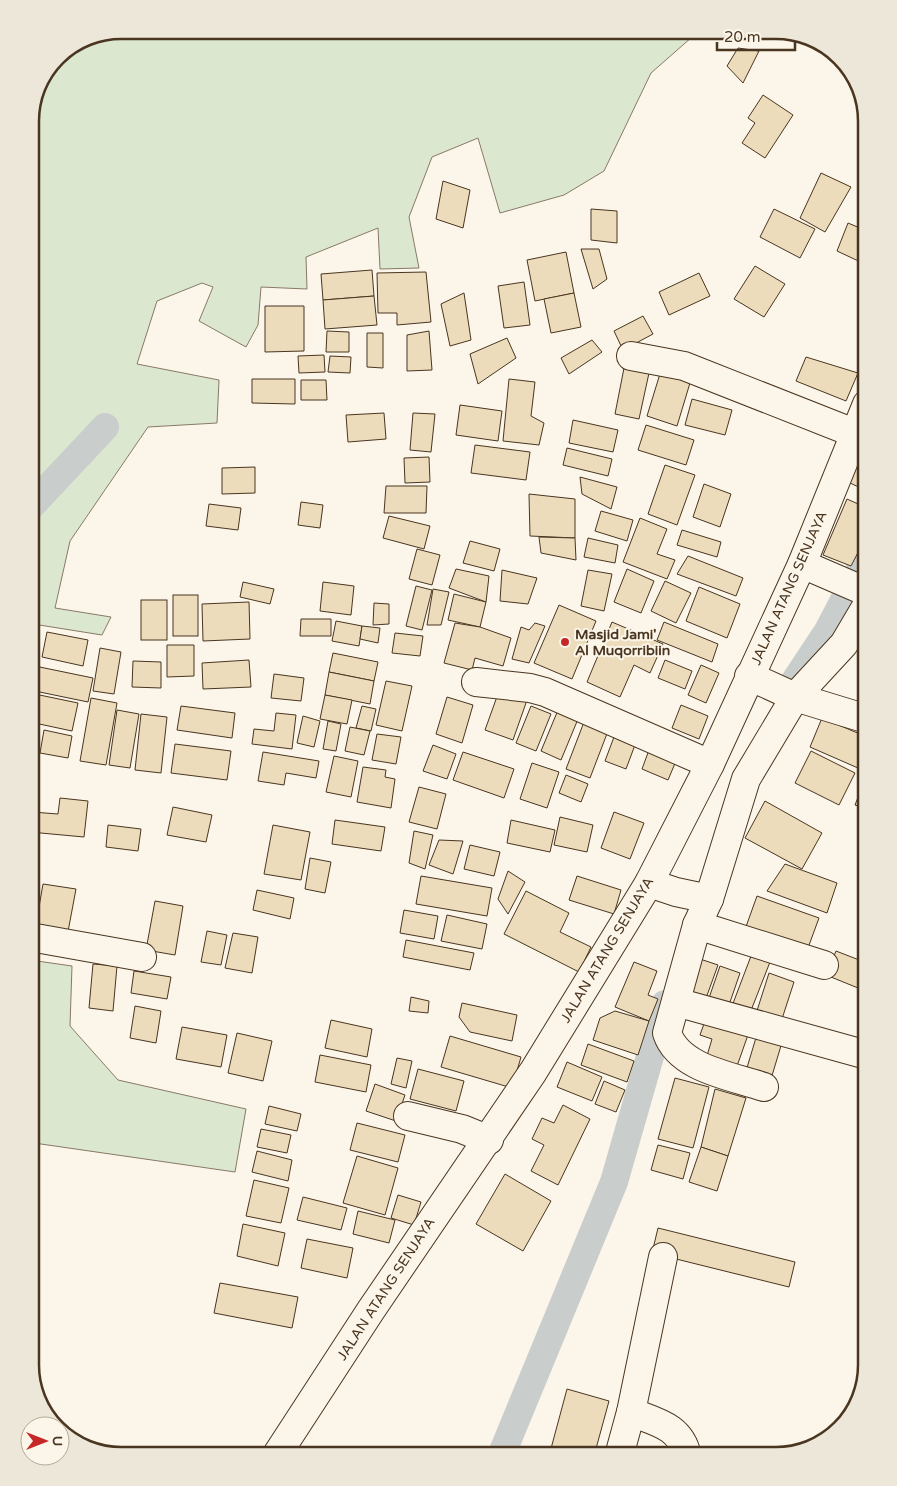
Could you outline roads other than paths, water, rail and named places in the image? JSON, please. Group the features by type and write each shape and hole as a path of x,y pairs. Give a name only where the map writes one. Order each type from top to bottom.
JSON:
{"street":[{"path":"631,356 684,366 854,433"},
{"name":"JALAN ATANG SENJAYA","path":"282,1447 444,1200 489,1140 649,882 754,678 850,449 858,424"},
{"path":"802,564 834,577 858,592"},
{"path":"764,1087 700,1066 686,1058 670,1041 667,1033 697,925 746,779 792,696 844,644 858,612"},
{"path":"754,678 792,696 858,716"},
{"path":"476,682 530,688 545,692 710,764"},
{"path":"649,882 676,892 707,899"},
{"path":"697,925 824,965"},
{"path":"39,939 142,957"},
{"path":"676,1002 858,1053"},
{"path":"408,1116 462,1129 489,1140"},
{"path":"621,1447 631,1412 663,1257"},
{"path":"631,1412 671,1428 684,1443 685,1447"}],"waterway":[{"path":"39,497 105,427"},
{"path":"785,696 828,631 858,573"},
{"path":"505,1447 614,1182 665,1004"}],"place":[{"name":"Masjid Jami' Al Muqorribiin","path":"565,642"}]}
